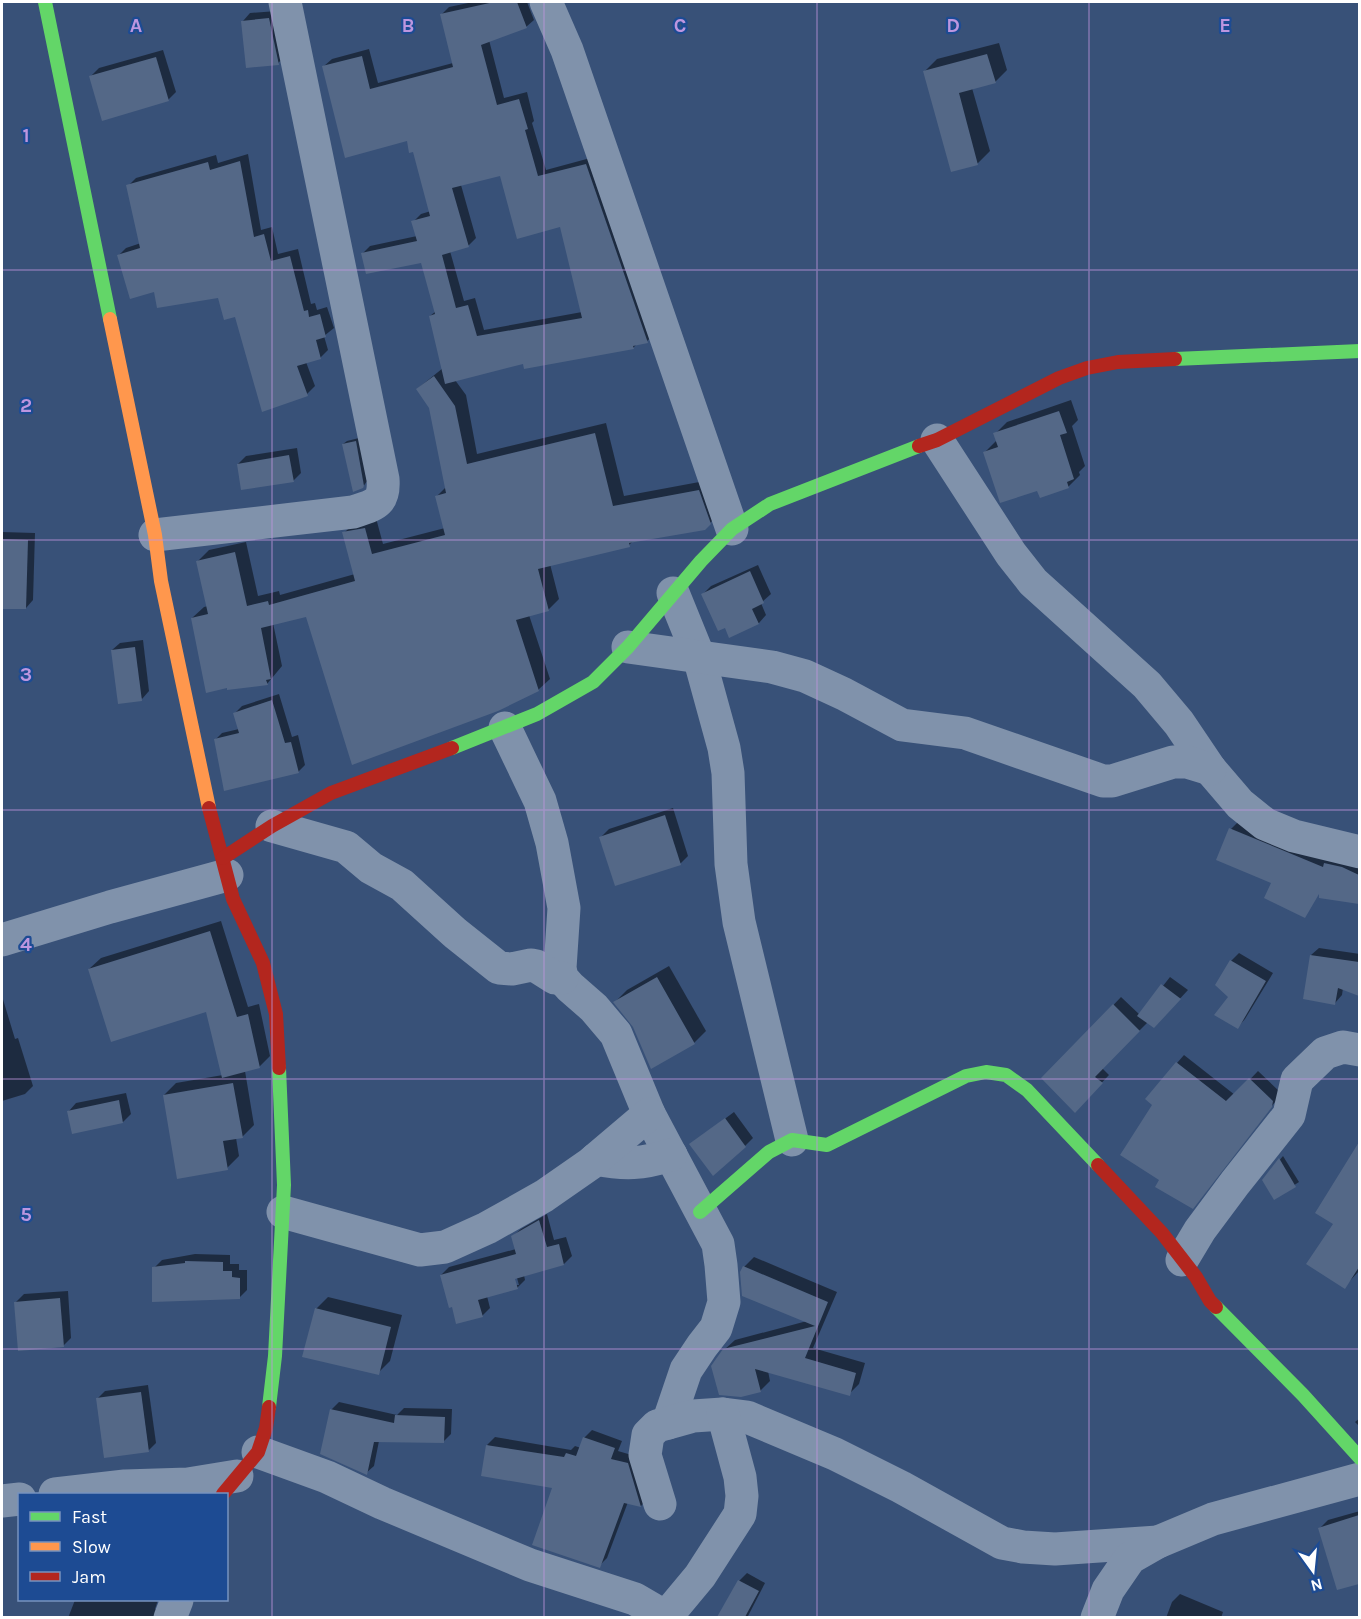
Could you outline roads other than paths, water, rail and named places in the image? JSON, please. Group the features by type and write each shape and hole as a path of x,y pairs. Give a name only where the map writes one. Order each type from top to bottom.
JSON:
{"street":[{"path":"45,2 155,535 161,582 212,823 233,899 263,963 276,1014 284,1185 275,1356 266,1428 240,1474"},
{"path":"155,535 353,512 378,502 382,496 383,479 285,2"},
{"path":"546,2 567,50 732,529"},
{"path":"2,940 110,907 225,867 272,826 331,793 537,714 593,682 628,647 700,561 732,529 770,504 937,440 1059,378 1087,368 1118,362 1359,351"},
{"path":"937,440 1011,554 1033,582 1147,685 1179,723 1210,769 1240,804 1265,824 1294,836 1359,852"},
{"path":"673,593 699,657 724,748 728,773 731,864 739,922 792,1140"},
{"path":"628,647 772,668 805,676 902,725 917,729 965,733 1103,781 1112,781 1173,762 1187,762 1210,769"},
{"path":"505,728 540,801 552,843 564,908 560,968 562,978 594,1008 616,1034 649,1114 718,1244 722,1265 724,1302 716,1328 686,1370 668,1423"},
{"path":"272,826 346,847 371,868 402,885 454,933 499,968 512,969 531,965 555,978 562,978"},
{"path":"1182,1260 1200,1230 1289,1115 1297,1080 1324,1053 1343,1047 1359,1050"},
{"path":"700,1212 769,1152 792,1140 827,1145 966,1076 986,1072 1006,1075 1027,1090 1080,1144 1162,1233 1196,1277 1210,1301 1303,1395 1359,1458"},
{"path":"283,1212 420,1250 445,1247 487,1228 544,1196 596,1159 649,1114"},
{"path":"596,1159 636,1164 671,1155"},
{"path":"64,1493 125,1486 188,1484 240,1474 327,1477 382,1503 530,1565 635,1599 663,1617 700,1576 740,1514 742,1496 740,1477 723,1414"},
{"path":"660,1504 645,1455 648,1435 657,1426 693,1416 723,1414 747,1417 835,1454 901,1487 1002,1543 1055,1549 1158,1542"},
{"path":"1097,1617 1108,1590 1130,1558 1158,1542 1213,1520 1359,1479"},
{"path":"2,1501 18,1499"},
{"path":"170,1617 176,1601"}]}
